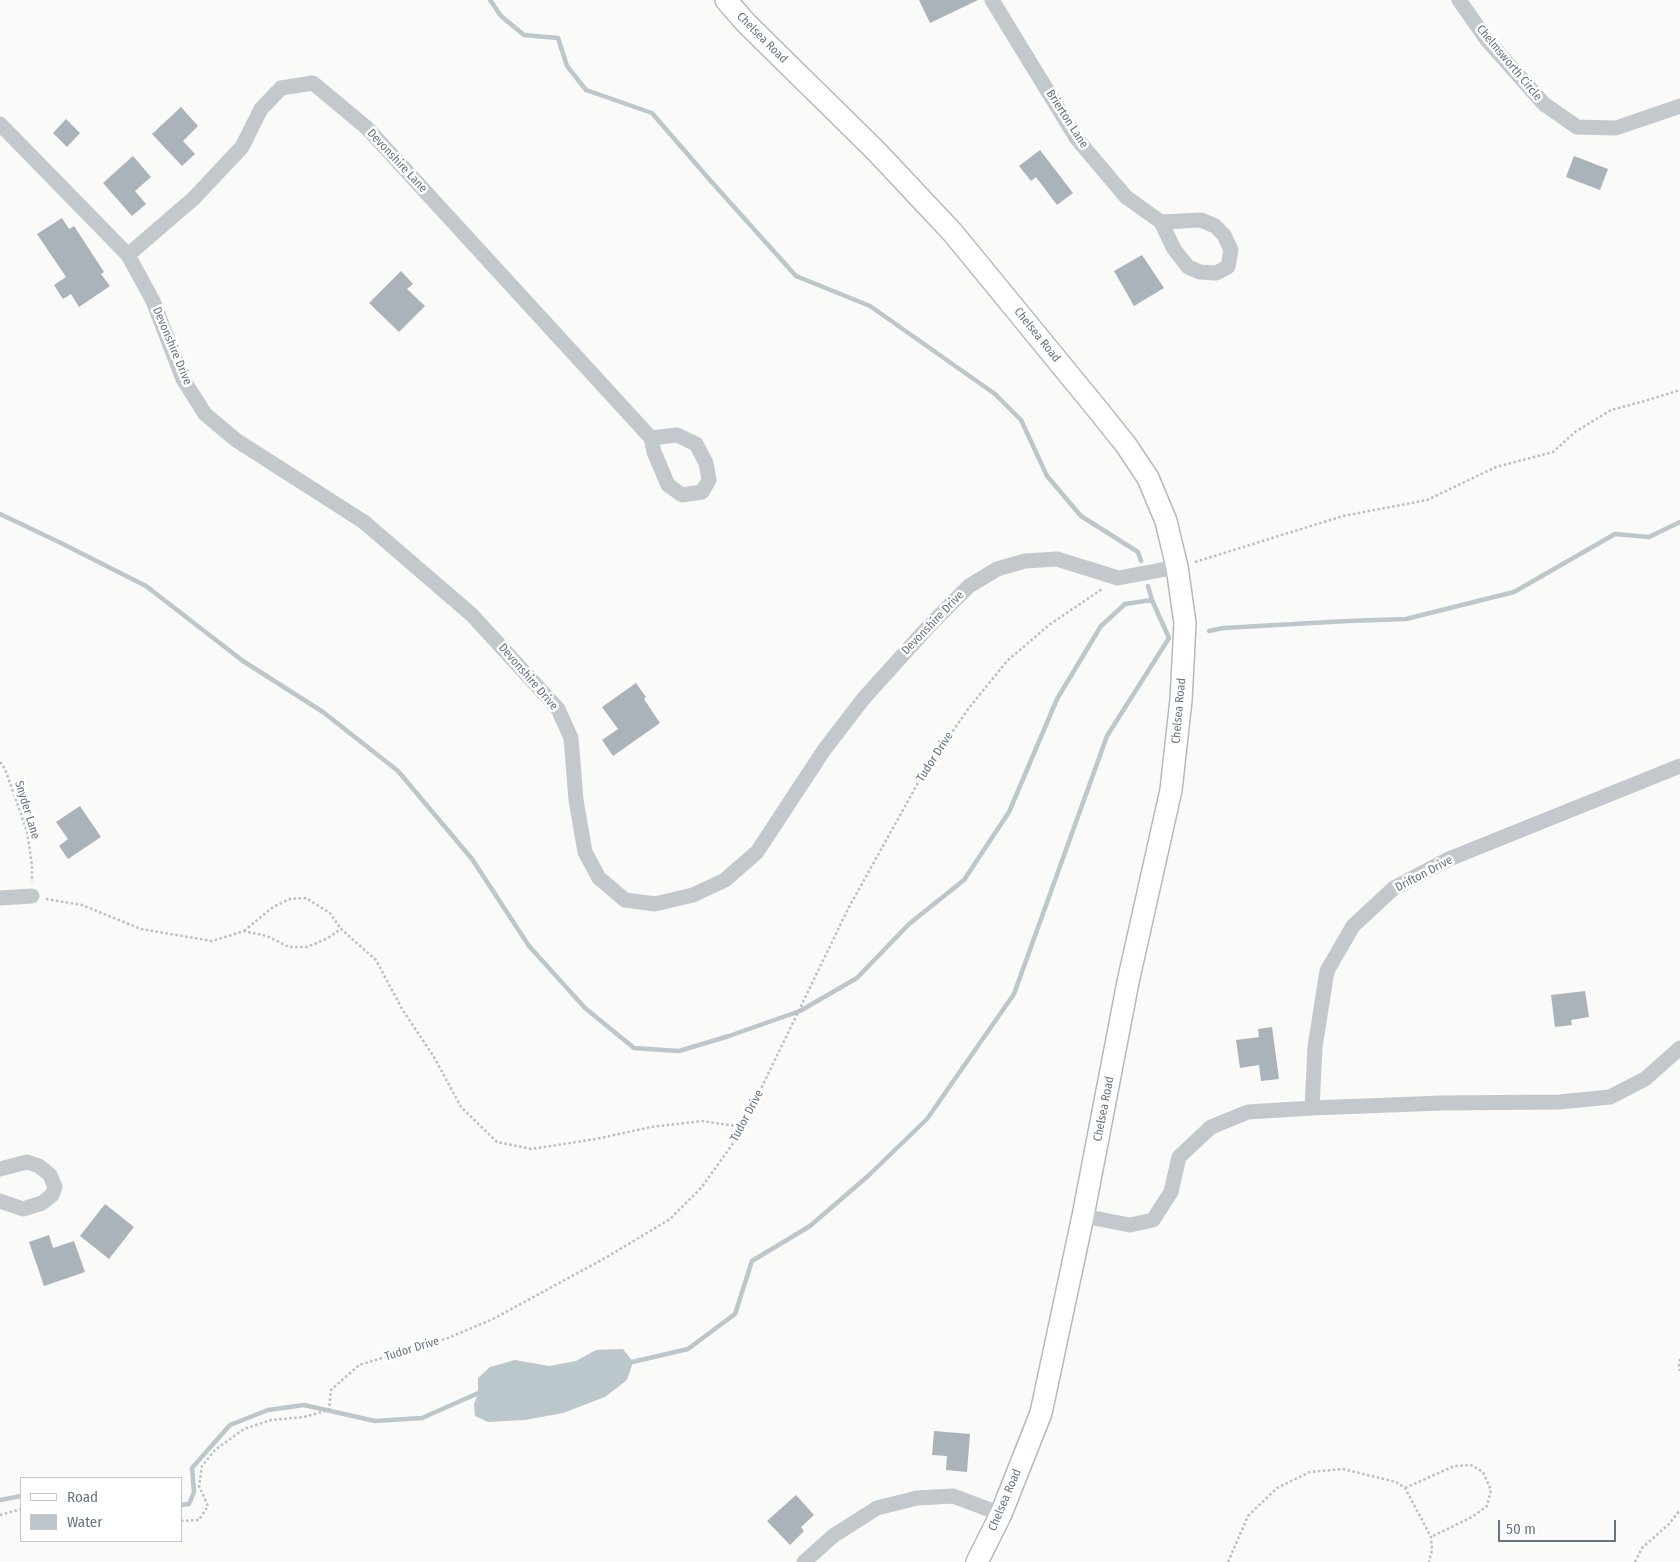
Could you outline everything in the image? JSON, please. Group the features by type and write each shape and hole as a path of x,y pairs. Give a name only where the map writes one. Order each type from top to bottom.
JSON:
{"street":[{"name":"Chelsea Road","path":"726,0 746,23 877,152 953,234 1126,445 1148,478 1166,521 1177,567 1185,623 1181,700 1171,790 1128,982 1083,1216 1041,1413 1001,1514 977,1562"},
{"name":"Brierton Lane","path":"992,0 1077,139 1126,196 1161,222 1174,249 1188,266 1200,272 1216,273 1228,267 1231,250 1224,235 1215,226 1201,220 1161,222"},
{"name":"Chelmsworth Circle","path":"1459,0 1487,40 1544,104 1577,127 1616,128 1680,106"},
{"name":"Devonshire Lane","path":"128,255 194,198 242,148 261,109 281,88 314,83 367,128 651,438"},
{"name":"Devonshire Drive","path":"0,124 128,255 153,301 184,379 205,414 236,440 364,522 472,615 558,709 570,738 576,800 585,852 599,878 625,900 655,904 693,894 724,880 757,852 824,750 864,698 930,625 969,586 996,569 1025,561 1057,559 1118,578"},
{"path":"1118,578 1177,567"},
{"name":"Drifton Drive","path":"1312,1108 1315,1047 1327,971 1352,926 1394,888 1449,859 1680,766"},
{"path":"0,898 32,896"},
{"path":"1083,1216 1130,1225 1153,1220 1171,1192 1179,1157 1211,1127 1248,1112 1442,1103 1559,1102 1610,1097 1645,1078 1680,1048"},
{"path":"0,1168 28,1162 39,1166 50,1175 55,1187 52,1195 42,1203 23,1209 0,1201"},
{"path":"804,1562 833,1536 877,1508 917,1498 953,1496 1001,1514"}],"path":[{"path":"1177,567 1342,516 1427,500 1496,467 1553,452 1575,432 1611,410 1680,390"},
{"name":"Tudor Drive","path":"182,1521 199,1520 208,1506 198,1486 202,1466 216,1450 244,1429 271,1420 304,1417 329,1410 331,1390 360,1365 448,1338 493,1319 622,1248 670,1219 701,1188 743,1127 848,909 924,772 969,708 1007,661 1049,625 1118,578"},
{"name":"Snyder Lane","path":"0,762 5,769 27,831 32,866 32,896"},
{"path":"32,896 82,905 141,929 212,941 244,931 272,906 290,899 306,898 330,913 341,929 376,960 402,1010 434,1057 461,1107 497,1142 531,1150 651,1127 702,1121 743,1127"},
{"path":"244,931 267,936 288,947 307,947 328,938 341,929"},
{"path":"1680,1359 1678,1366 1680,1371"},
{"path":"1405,1488 1454,1466 1471,1465 1483,1472 1491,1490 1487,1506 1472,1517 1431,1537"},
{"path":"1228,1562 1248,1516 1278,1488 1310,1472 1343,1469 1396,1482 1405,1488 1431,1537 1432,1550 1429,1562"},
{"path":"0,1515 20,1509"},
{"path":"1635,1562 1642,1548 1680,1510"}],"water":[{"path":"623,1349 633,1362 627,1380 605,1397 563,1413 525,1420 488,1422 475,1416 474,1405 478,1392 478,1378 490,1367 515,1360 549,1366 576,1361 596,1350"}],"building":[{"path":"919,0 978,0 930,23"},
{"path":"181,107 198,126 183,141 195,154 182,166 152,134"},
{"path":"66,119 80,133 67,147 53,133"},
{"path":"1040,150 1073,193 1057,205 1036,177 1031,181 1019,166"},
{"path":"133,156 151,177 135,191 146,204 132,216 103,183"},
{"path":"1574,156 1608,169 1600,190 1566,177"},
{"path":"62,218 69,229 74,226 104,272 101,274 110,286 79,307 71,294 63,299 54,285 66,277 37,234"},
{"path":"1142,255 1164,288 1134,306 1114,271"},
{"path":"401,271 413,284 407,289 425,306 399,332 369,303"},
{"path":"636,683 660,723 613,756 602,740 618,729 602,707"},
{"path":"80,806 101,837 68,859 59,846 68,839 56,822"},
{"path":"1585,991 1589,1017 1571,1020 1572,1025 1555,1027 1551,995"},
{"path":"1272,1027 1279,1079 1261,1081 1259,1065 1240,1068 1236,1040 1259,1037 1258,1029"},
{"path":"105,1204 134,1227 109,1259 80,1236"},
{"path":"49,1235 53,1248 74,1241 85,1272 44,1286 29,1242"},
{"path":"934,1431 970,1434 967,1472 946,1470 947,1456 932,1455"},
{"path":"796,1495 814,1515 801,1527 804,1531 790,1545 767,1521"}],"waterway":[{"path":"490,0 501,16 524,35 558,38 567,66 586,90 652,113 796,276 870,306 995,394 1021,420 1047,476 1081,516 1138,552 1141,561"},
{"path":"0,514 146,586 243,661 323,712 398,771 472,859 529,946 585,1008 634,1048 679,1051 729,1036 800,1011 857,978 909,924 964,880 1009,812 1057,699 1101,626 1125,604 1152,600 1169,638 1107,736 1014,994 927,1119 868,1176 810,1226 752,1261 735,1314 688,1349 628,1363"},
{"path":"1209,631 1223,628 1406,619 1514,592 1615,534 1649,537 1680,522"},
{"path":"1148,586 1152,600"},
{"path":"182,1505 189,1504 194,1492 192,1468 230,1425 268,1410 304,1405 375,1421 422,1418 483,1391"},
{"path":"0,1500 20,1496"}]}
